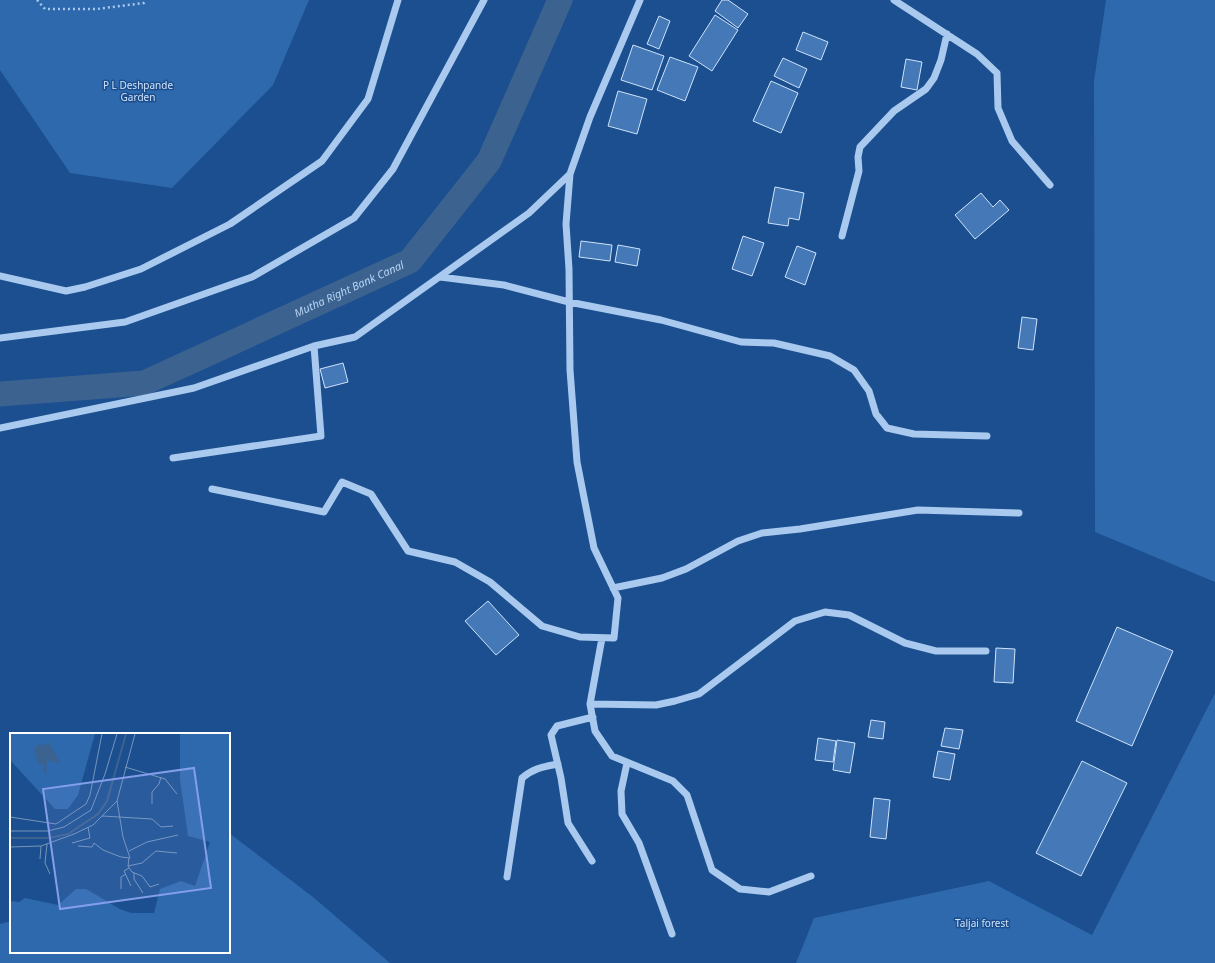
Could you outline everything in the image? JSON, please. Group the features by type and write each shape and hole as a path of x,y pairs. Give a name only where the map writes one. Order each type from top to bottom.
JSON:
{"street":[{"path":"0,276 66,291 86,287 141,269 230,224 322,162 368,99 398,0"},
{"path":"0,338 125,322 252,277 354,218 392,169 484,0"},
{"path":"212,489 324,512 342,482 371,494 408,551 455,562 490,582 542,626 580,637 614,638 618,598 594,548 577,462 570,370 566,224 570,174 590,117 640,0"},
{"path":"894,0 977,54 997,73 998,108 1012,141 1050,185"},
{"path":"842,236 859,171 858,157 860,147 894,111 926,89 934,78 939,66 947,34"},
{"path":"0,428 194,388 314,346 355,337 529,213 570,174"},
{"path":"440,276 504,285 569,302 661,320 741,342 774,343 830,356 854,370 869,391 876,414 887,428 914,434 987,436"},
{"path":"173,458 320,436 314,346"},
{"path":"613,588 662,578 686,569 738,541 762,533 800,529 918,510 1020,513"},
{"path":"590,704 656,705 699,694 795,621 825,612 849,615 905,643 936,651 986,651"},
{"path":"602,638 590,704 595,731 612,756 673,781 688,795 712,870 740,889 769,892 811,876"},
{"path":"592,717 557,726 551,735 558,764 568,823 592,861"},
{"path":"626,762 621,791 622,814 639,844 672,934"},
{"path":"508,877 522,778 530,771 541,767 558,764"}],"path":[{"path":"37,0 45,9 98,9 144,3 146,0"}],"green space":[{"name":"P L Deshpande Garden","path":"0,0 309,0 273,85 172,188 70,173 0,70"},
{"path":"1106,0 1215,0 1215,582 1095,532 1094,81"},
{"name":"Taljai forest","path":"1215,693 1215,963 796,963 814,918 989,881 1092,935"},
{"path":"230,834 313,897 390,963 0,963 0,924 10,921 10,953 230,953"}],"building":[{"path":"722,0 728,0 748,14 738,28 715,11"},
{"path":"715,15 738,30 712,71 689,56"},
{"path":"659,16 670,21 659,49 647,44"},
{"path":"803,32 828,42 821,60 796,50"},
{"path":"633,45 664,56 652,90 621,80"},
{"path":"670,57 698,67 685,101 657,90"},
{"path":"783,58 807,69 799,88 774,76"},
{"path":"906,59 922,62 917,90 901,87"},
{"path":"771,81 798,93 781,133 753,121"},
{"path":"618,91 647,99 637,134 608,126"},
{"path":"775,187 804,193 799,220 789,218 788,226 768,223"},
{"path":"981,193 993,207 1000,200 1009,210 975,239 955,215"},
{"path":"743,236 764,243 752,276 732,269"},
{"path":"581,241 612,245 610,261 579,257"},
{"path":"618,245 640,249 637,266 615,262"},
{"path":"797,246 816,253 805,285 785,277"},
{"path":"1022,317 1037,319 1033,350 1018,348"},
{"path":"343,363 348,382 325,388 320,369"},
{"path":"488,601 519,635 496,655 465,621"},
{"path":"1117,627 1173,651 1132,746 1076,721"},
{"path":"996,648 1015,649 1013,683 994,682"},
{"path":"871,720 885,722 883,739 868,737"},
{"path":"945,728 963,730 959,749 941,746"},
{"path":"818,738 836,741 833,762 815,760"},
{"path":"837,740 855,743 850,773 833,770"},
{"path":"938,751 955,754 950,780 933,777"},
{"path":"1082,761 1127,783 1081,876 1036,853"},
{"path":"874,798 890,800 886,839 870,837"}],"waterway":[{"name":"Mutha Right Bank Canal","path":"0,394 144,383 410,261 489,161 560,0"}]}
